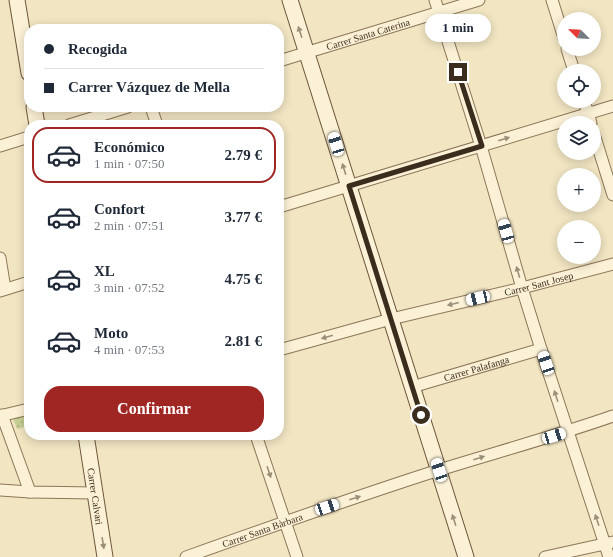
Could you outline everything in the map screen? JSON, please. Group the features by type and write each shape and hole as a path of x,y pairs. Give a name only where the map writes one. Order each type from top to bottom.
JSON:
{"street":[{"path":"18,0 24,40"},
{"path":"290,0 466,557"},
{"path":"435,0 482,146 522,288 541,349 568,432 610,541 609,557"},
{"name":"Carrer Santa Caterina","path":"284,60 479,0"},
{"path":"552,0 557,16"},
{"path":"593,116 613,106"},
{"path":"85,120 112,112"},
{"path":"284,206 482,146 557,126"},
{"path":"0,146 24,139"},
{"path":"601,156 613,195"},
{"path":"0,258 3,290 24,284"},
{"name":"Carrer Sant Josep","path":"284,349 391,319 522,288 613,264"},
{"name":"Carrer Palafanga","path":"412,387 541,349"},
{"path":"24,410 1,416 30,492"},
{"name":"Carrer Santa Bàrbara","path":"186,557 286,521 439,470 568,432 613,416"},
{"name":"Carrer Calvari","path":"87,440 105,557"},
{"path":"258,440 297,557"},
{"path":"0,490 95,493"},
{"path":"545,557 610,541"}],"green space":[{"path":"24,415 24,427 17,429 13,418"}],"route":[{"path":"421,415 349,186 482,146 458,72"}]}
